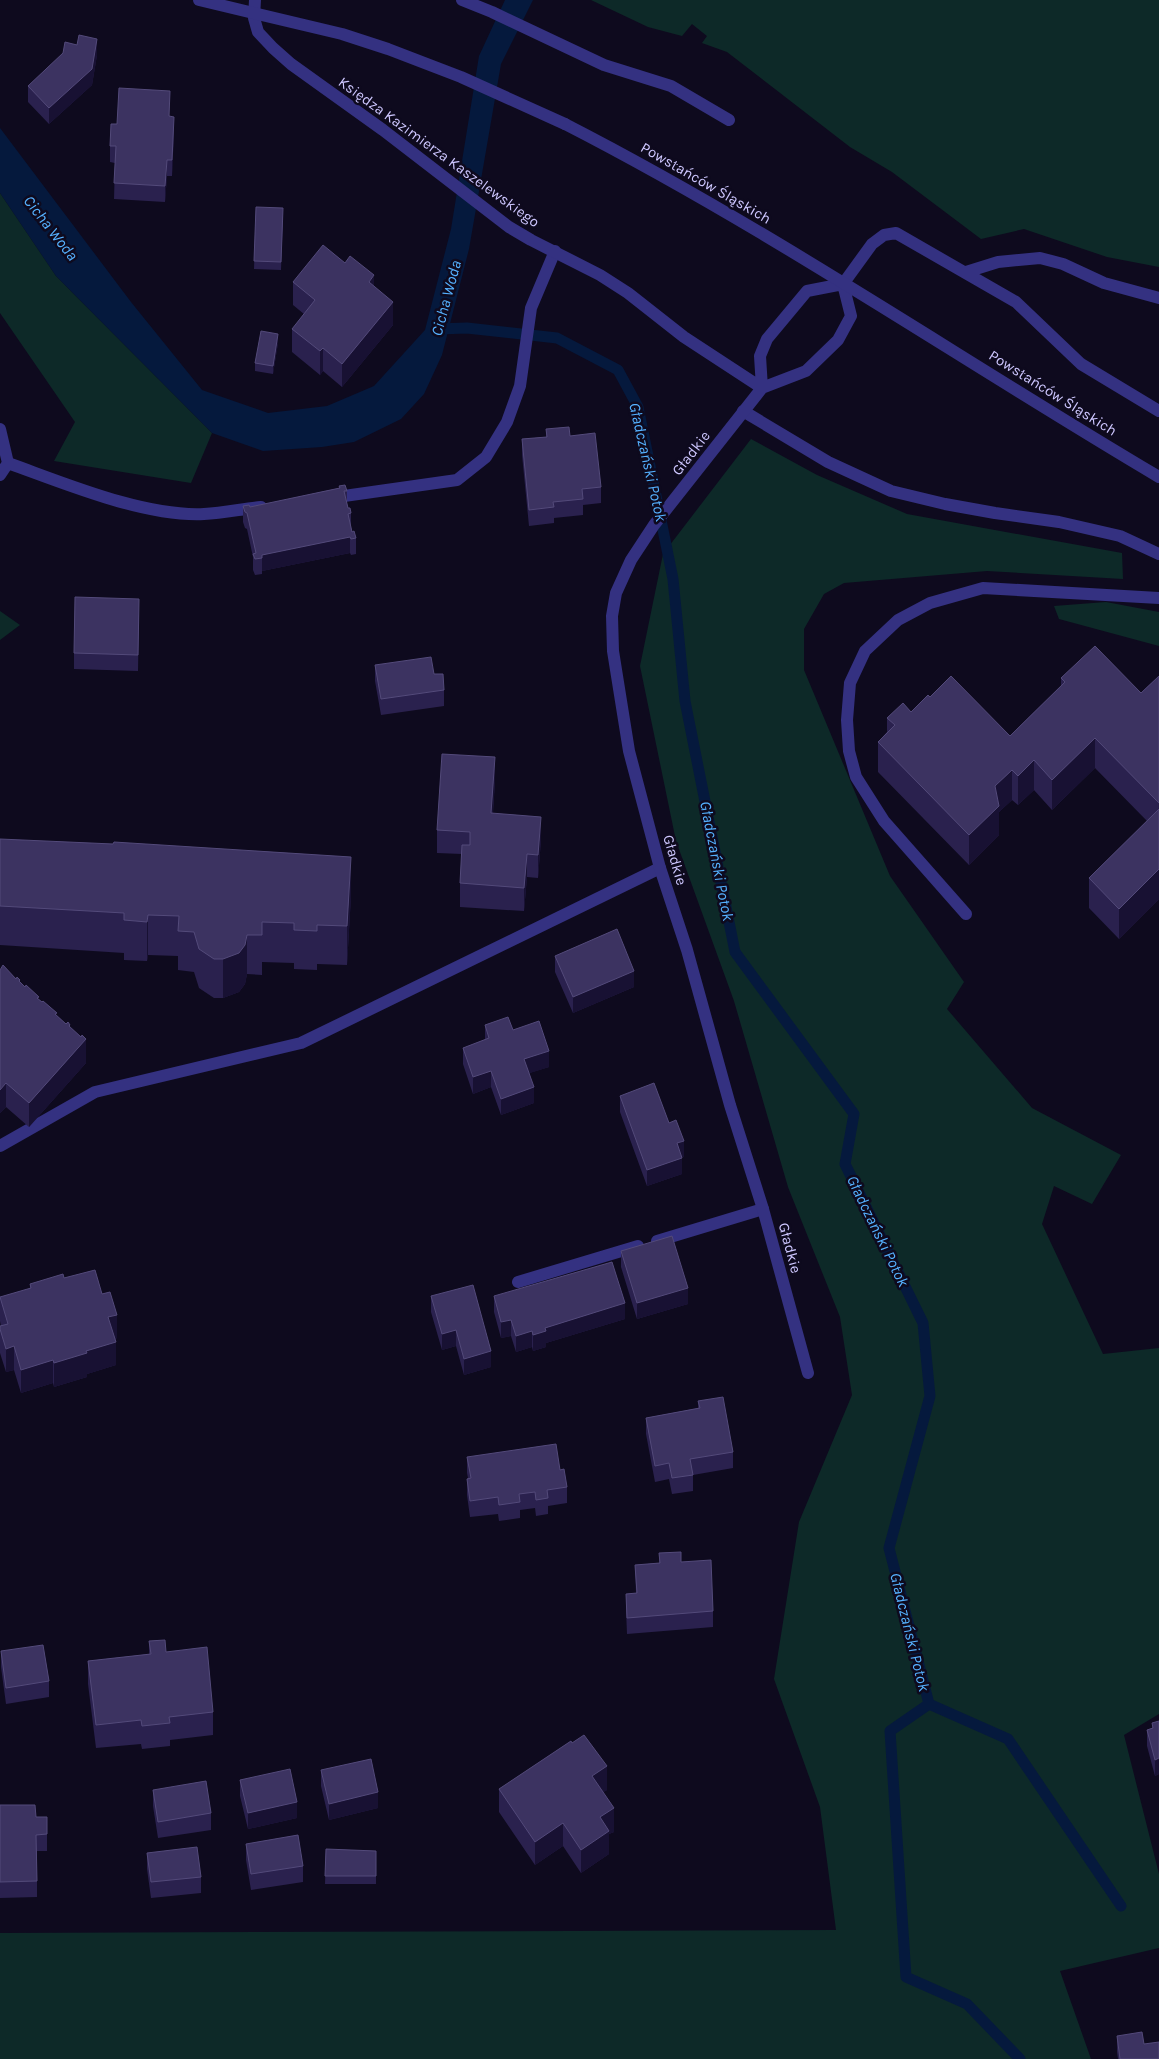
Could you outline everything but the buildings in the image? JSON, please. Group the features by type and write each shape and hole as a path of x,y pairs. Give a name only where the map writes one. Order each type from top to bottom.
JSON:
{"street":[{"name":"Powstańców Śląskich","path":"200,0 342,34 461,77 565,124 622,153 687,190 1159,477"},
{"name":"Księdza Kazimierza Kaszelewskiego","path":"255,0 254,18 258,32 291,64 414,153 509,227 600,275 628,293 684,337 762,388"},
{"path":"462,0 492,12 604,65 671,86 729,120"},
{"path":"843,284 851,316 838,340 806,371 762,388 760,356 767,339 807,291 843,284 872,244 884,235 896,233 1016,302 1081,364 1159,411"},
{"path":"319,499 457,480 486,457 507,422 520,386 531,308 554,251"},
{"path":"966,272 998,262 1040,258 1063,264 1104,282 1159,298"},
{"name":"Gładkie","path":"762,388 654,525 630,560 614,601 612,616 613,651 629,751 660,868 687,950 730,1105 763,1209 808,1373"},
{"path":"743,412 828,462 891,491 995,514 1059,522 1120,536 1159,554"},
{"path":"0,429 8,463 0,475"},
{"path":"8,463 68,485 153,510 203,514 271,505"},
{"path":"966,914 884,821 856,777 849,751 847,720 850,683 865,651 898,620 930,603 983,588 1159,598"},
{"path":"0,1146 95,1092 301,1043 660,868"},
{"path":"518,1282 763,1209"}],"green space":[{"path":"591,0 1159,0 1159,267 1107,257 1024,229 981,239 892,172 850,147 727,52 702,43 707,36 692,24 682,36 648,27"},
{"path":"0,193 56,276 212,433 191,483 54,461 75,422 0,313"},
{"path":"751,439 817,475 907,514 1122,553 1123,579 987,571 844,583 824,594 804,629 804,670 890,876 964,982 947,1009 1032,1108 1121,1155 1092,1204 1054,1186 1042,1224 1103,1354 1159,1348 1159,1714 1124,1735 1159,1874 1159,1948 1060,1971 1091,2059 0,2059 0,1933 836,1930 820,1807 774,1679 799,1522 852,1395 840,1317 788,1187 734,1001 676,841 640,666 663,554"},
{"path":"1106,602 1159,612 1159,646 1059,619 1054,606"},
{"path":"0,611 20,625 0,640"}],"water":[{"name":"Cicha Woda","path":"505,0 533,0 501,64 469,249 442,355 424,394 401,419 354,442 322,447 263,451 212,433 56,276 0,193 0,128 131,302 202,390 268,413 327,406 374,386 425,330 451,229 479,56"}],"waterway":[{"name":"Gładczański Potok","path":"438,329 467,328 557,338 618,370 638,407 673,579 685,701 735,952 854,1114 845,1164 923,1323 930,1396 889,1548 929,1704 890,1731 906,1977 967,2004 1020,2059"},
{"path":"929,1704 1008,1739 1121,1906"}]}
